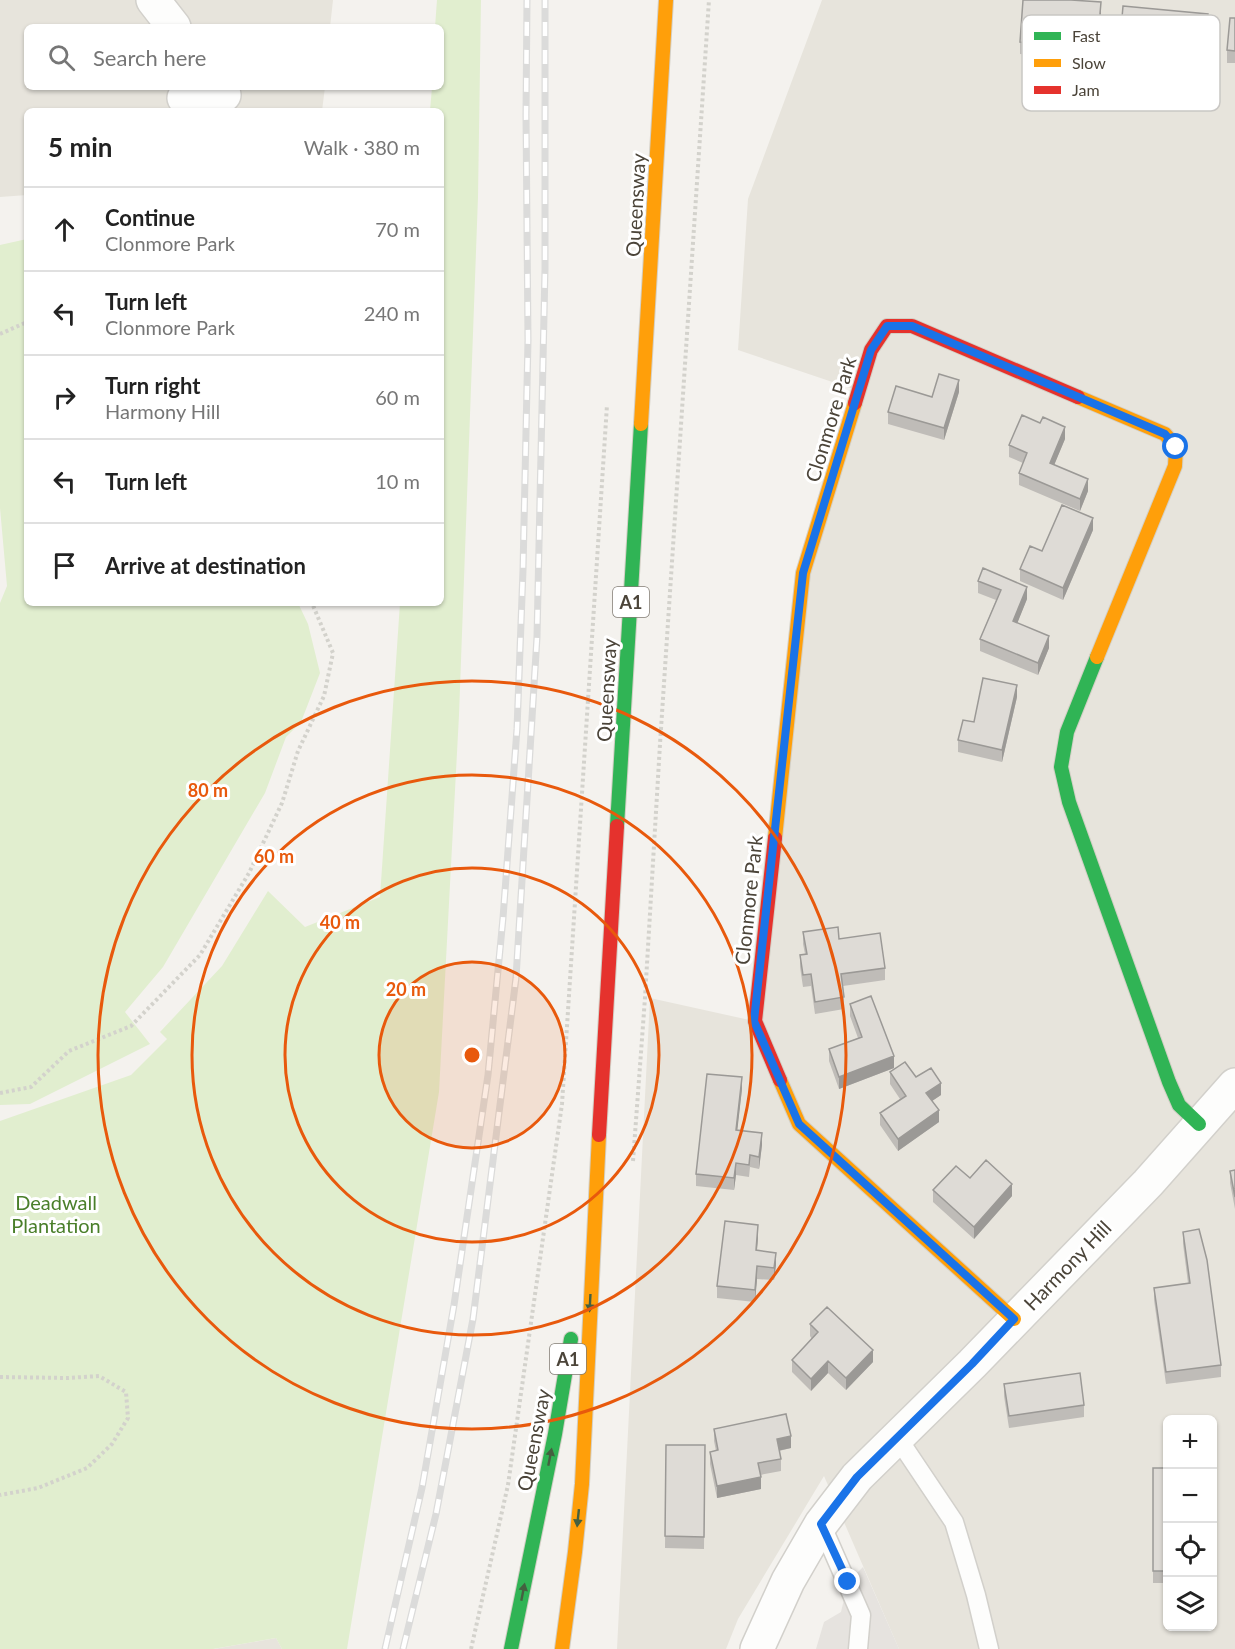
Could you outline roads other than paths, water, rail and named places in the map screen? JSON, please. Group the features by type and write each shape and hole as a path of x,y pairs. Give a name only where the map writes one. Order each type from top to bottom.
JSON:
{"main road":[{"name":"Queensway","path":"562,1649 582,1484 595,1203 666,0"},
{"name":"Clonmore Park","path":"1014,1319 799,1124 754,1021 803,573 871,350 887,326 912,326 1165,434 1176,447 1175,466 1066,732 1061,767 1069,802 1169,1082 1179,1105 1199,1124"},
{"name":"Queensway","path":"577,1307 595,1203"},
{"name":"Queensway","path":"511,1649 573,1330"}],"street":[{"path":"153,0 172,24"},
{"path":"184,99 224,95"},
{"name":"Harmony Hill","path":"757,1649 788,1581 821,1524 857,1477 972,1364 1148,1183 1235,1085"}],"lane":[{"path":"897,1437 954,1522 976,1595 989,1649"},
{"path":"821,1524 861,1615 858,1649"}],"railway":[{"path":"385,1649 422,1488 454,1305 488,1075 503,918 517,729 523,570 528,340 527,0"},
{"path":"403,1649 436,1514 473,1319 516,978 537,637 545,269 545,0"}],"park label":[{"name":"Deadwall Plantation","path":"56,1214"}]}
